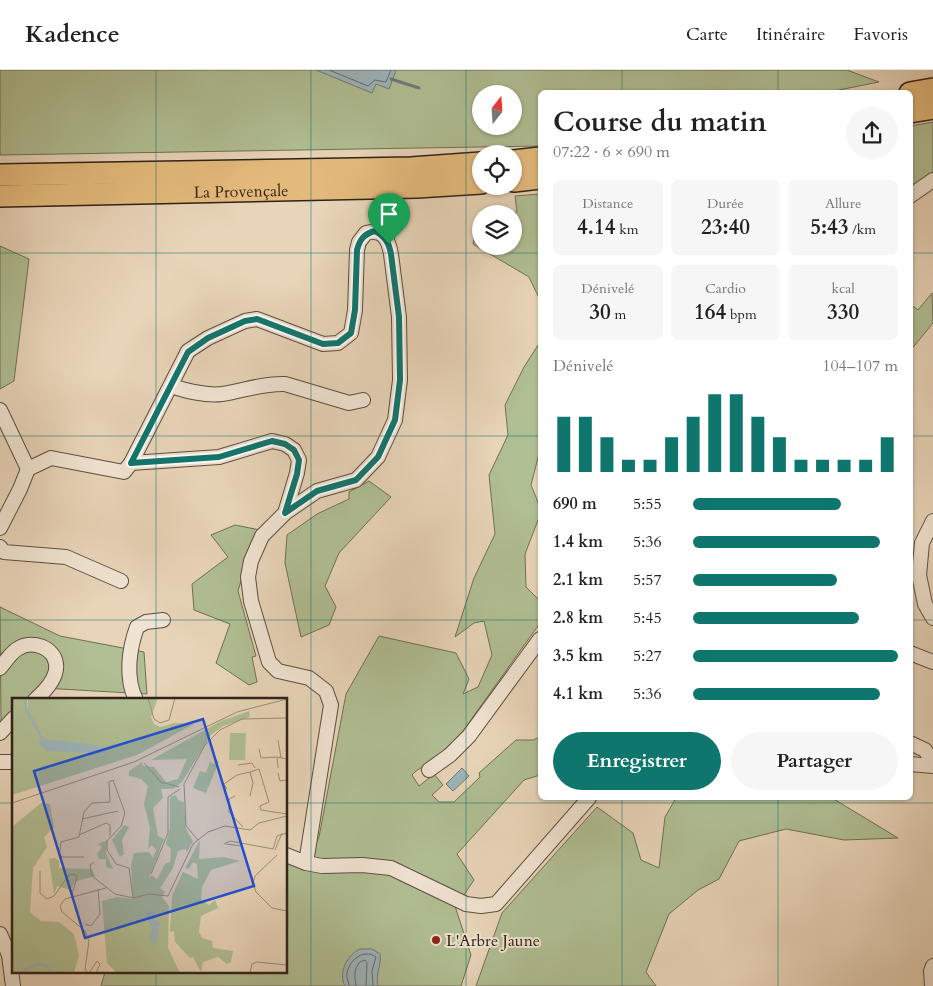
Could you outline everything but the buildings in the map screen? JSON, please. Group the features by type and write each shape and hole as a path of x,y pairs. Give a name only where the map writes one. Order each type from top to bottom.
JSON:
{"highway":[{"path":"913,92 933,88"},
{"path":"913,111 933,108"},
{"path":"522,160 538,158"},
{"name":"La Provençale","path":"0,175 411,168 472,165"},
{"path":"522,181 538,178"},
{"name":"La Provençale","path":"0,196 417,187 472,184"}],"street":[{"path":"913,194 933,180"},
{"path":"0,528 28,469 51,458 124,472 131,463 188,352 208,338 245,321 257,319 323,344 338,343 351,333 355,310 357,250 359,242 366,233 375,231 383,235 389,244 391,254 399,317 400,380 395,420 378,457 356,480 317,491 285,513 262,536 251,561 248,577 251,602 269,662 278,670 309,678 326,691 331,705 306,863"},
{"path":"171,386 202,394 220,394 274,384 285,384 349,403 363,400"},
{"path":"0,410 28,469"},
{"path":"131,463 219,457 272,441 285,444 294,450 299,460 297,474 285,513"},
{"path":"933,521 922,543 919,575 925,604 933,618"},
{"path":"0,547 4,552 66,557 121,581"},
{"path":"135,698 131,689 130,661 137,626 146,622 163,620"},
{"path":"429,770 450,755 469,736 538,642"},
{"path":"0,668 18,648 32,644 43,646 51,653 56,663 55,675 44,692 37,698"},
{"path":"913,654 933,662"},
{"path":"0,733 12,720"},
{"path":"913,744 925,750 933,764 913,764"},
{"path":"288,856 306,863 322,866 362,865 391,868 466,904 481,906 496,904 587,800"},
{"path":"0,934 9,955 13,986"},
{"path":"932,986 931,971 933,966"}],"green space":[{"path":"0,70 847,70 879,82 839,90 538,90 538,146 472,145 472,147 0,155"},
{"path":"933,122 933,172 913,186 913,125"},
{"path":"538,194 538,296 529,277 492,255 522,255 522,205 516,205 515,196"},
{"path":"0,246 29,259 14,381 0,389"},
{"path":"932,293 933,323 913,347 913,306 918,310"},
{"path":"538,345 538,458 531,485 538,502 538,520 525,554 526,587 538,599 538,626 448,752 412,775 419,786 434,774 443,785 432,795 439,802 454,802 480,777 479,773 516,740 533,740 538,738 538,776 524,780 457,854 474,880 464,895 399,865 453,900 471,955 461,986 101,986 104,974 288,974 288,860 304,867 319,837 346,694 379,636 456,653 469,679 463,694 478,687 492,655 484,621 474,623 455,637 474,578 495,534 489,475 508,435 505,405 524,367"},
{"path":"369,481 391,497 339,553 325,586 336,607 329,625 301,637 285,563 287,535 317,514 349,499 349,492"},
{"path":"235,525 260,530 245,567 238,591 256,656 252,657 257,682 249,685 216,663 230,624 194,610 192,584 228,557 211,535"},
{"path":"0,607 60,636 144,652 147,694 43,688 31,698 12,698 12,715 1,724"},
{"path":"675,800 835,800 898,838 844,840 786,829 739,841 719,879 698,890 669,914 646,972 656,986 476,986 502,913 597,807 633,833 641,860 659,868 665,817"}],"water":[{"path":"316,70 396,70 389,89 376,84 372,93"},
{"path":"462,768 469,776 453,791 446,784"},
{"path":"360,949 372,949 380,954 377,977 378,986 345,986 343,970 345,965 351,955"}],"waterway":[{"path":"391,79 419,88"}],"place":[{"name":"L'Arbre Jaune","path":"436,940"}],"route":[{"path":"375,231 383,235 389,244 399,317 400,380 395,420 378,457 356,480 317,491 285,513 297,474 299,460 294,450 285,444 272,441 219,457 131,463 188,352 208,338 245,321 257,319 323,344 338,343 351,333 355,310 357,250 359,242 366,233 375,231"}]}
